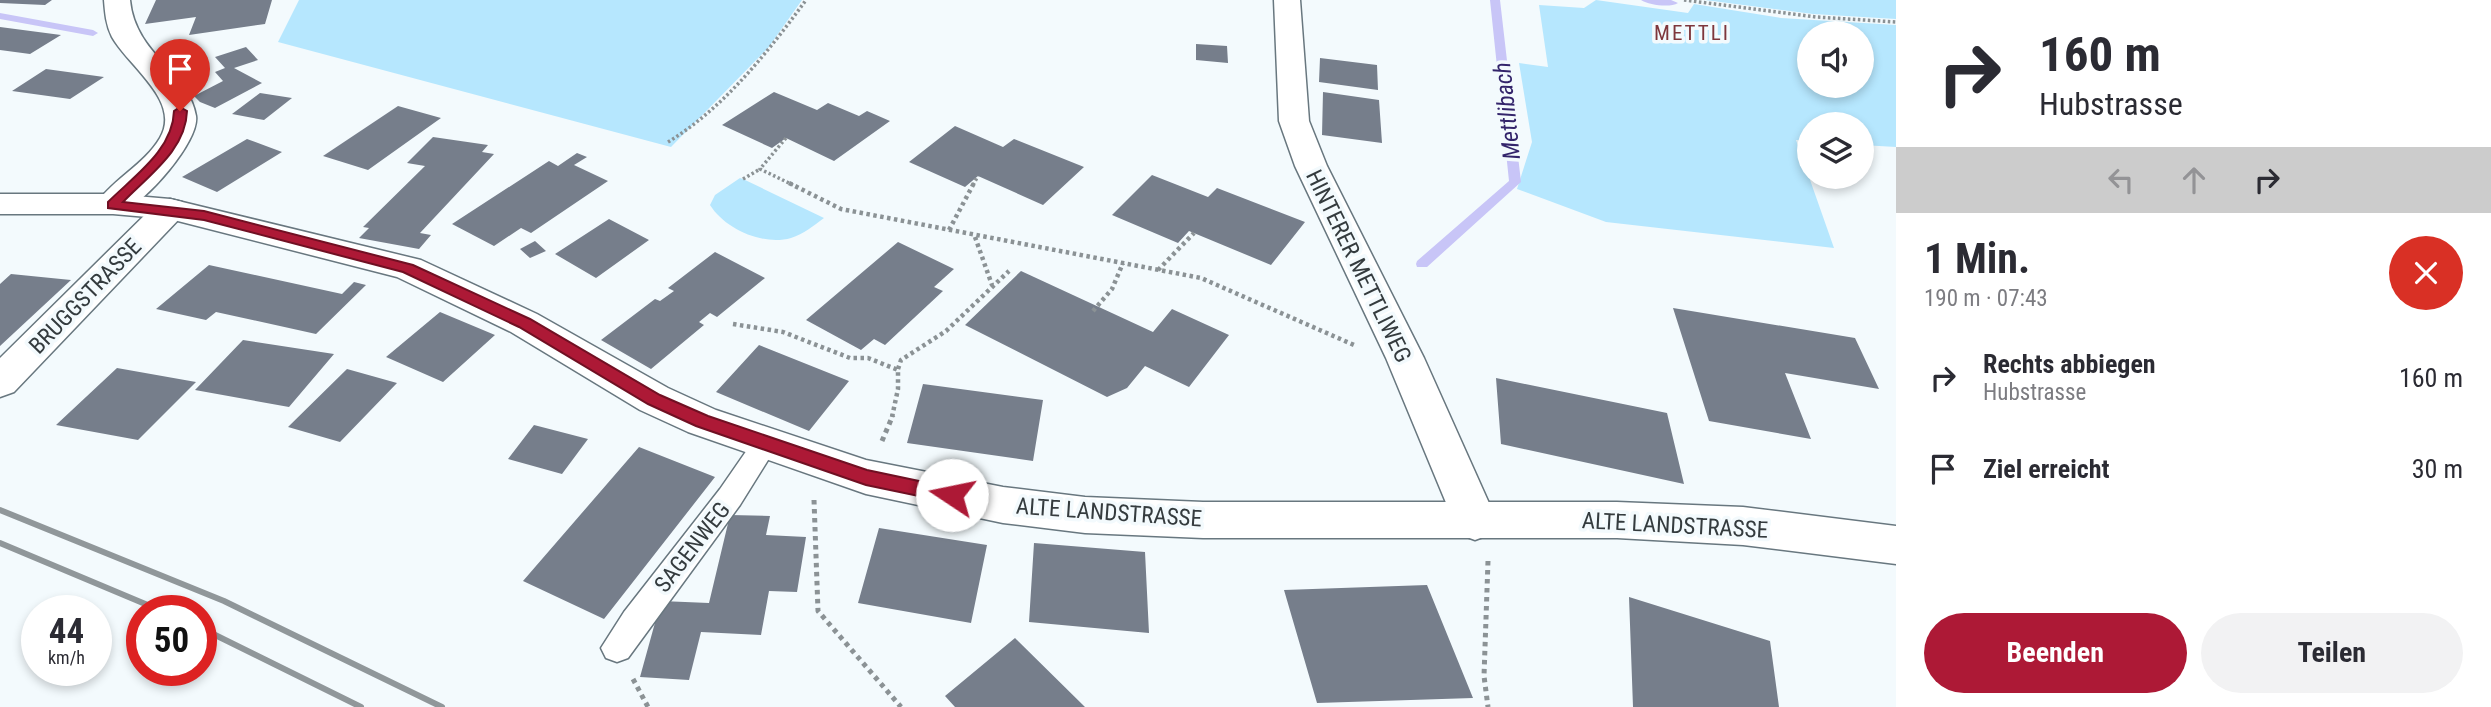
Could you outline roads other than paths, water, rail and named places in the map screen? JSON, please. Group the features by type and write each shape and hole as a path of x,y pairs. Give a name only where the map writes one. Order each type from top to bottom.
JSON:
{"main road":[{"path":"113,205 169,148 180,129 180,111 163,80 122,36 117,0"},
{"name":"HINTERER METTLIWEG","path":"1287,0 1294,121 1311,166 1405,358 1482,533"},
{"name":"ALTE LANDSTRASSE","path":"0,204 113,205 170,209 408,268 524,323 654,400 765,444 866,477 1003,505 1085,515 1482,533 1617,520 1743,526 1896,545"},
{"name":"BRUGGSTRASSE","path":"0,382 170,209"}],"lane":[{"name":"SAGENWEG","path":"617,648 638,615 722,511 765,444"}],"waterway":[{"name":"Mettlibach","path":"1422,264 1515,182 1495,0"},
{"name":"Mettlibach","path":"1646,0 1673,3"},
{"path":"0,16 93,33"}],"railway":[{"path":"0,510 224,601 442,707"},
{"path":"0,543 126,596"},
{"path":"217,636 361,707"}],"district":[{"name":"METTLI","path":"1692,33"}]}
